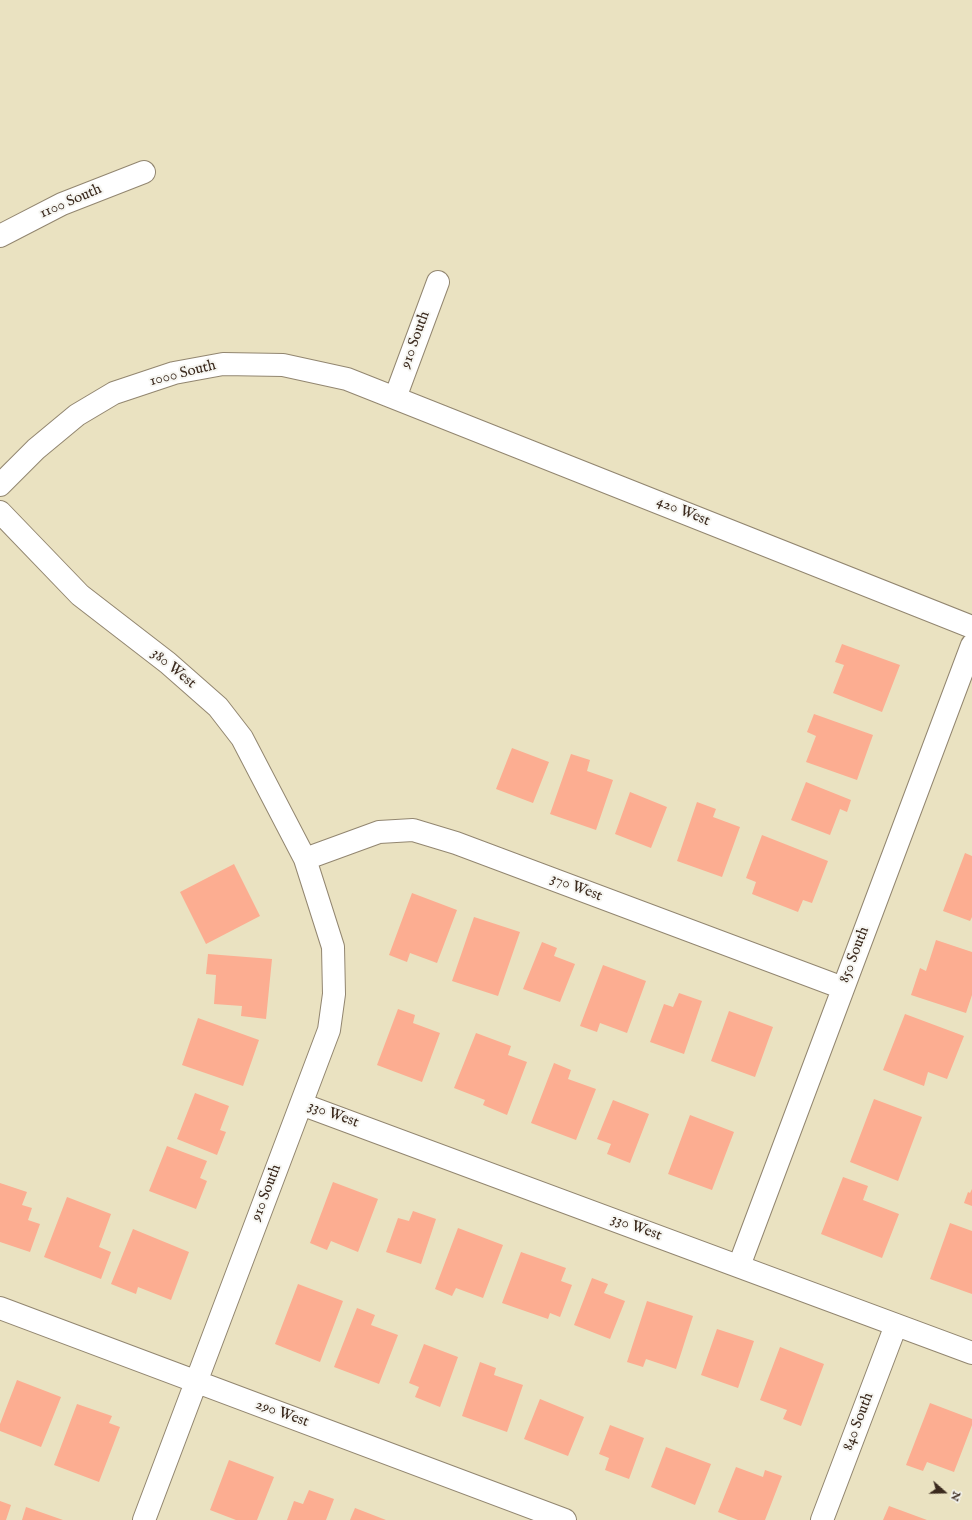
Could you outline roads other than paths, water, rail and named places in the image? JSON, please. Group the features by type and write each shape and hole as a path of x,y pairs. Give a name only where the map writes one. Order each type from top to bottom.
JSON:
{"street":[{"name":"1100 South","path":"0,236 62,204 144,172"},
{"name":"910 South","path":"395,398 438,282"},
{"name":"1000 South","path":"0,485 36,448 77,415 114,394 174,373 223,364 283,365 347,379 395,398"},
{"name":"420 West","path":"395,398 972,627"},
{"name":"380 West","path":"0,512 80,595 168,663 218,707 242,738 305,859"},
{"name":"850 South","path":"739,1266 972,644"},
{"name":"370 West","path":"305,859 379,832 413,830 456,843 843,988"},
{"name":"910 South","path":"144,1520 329,1030 334,994 333,947 305,859"},
{"name":"330 West","path":"301,1104 972,1353"},
{"name":"290 West","path":"0,1308 565,1520"},
{"name":"840 South","path":"822,1520 896,1324"}]}
